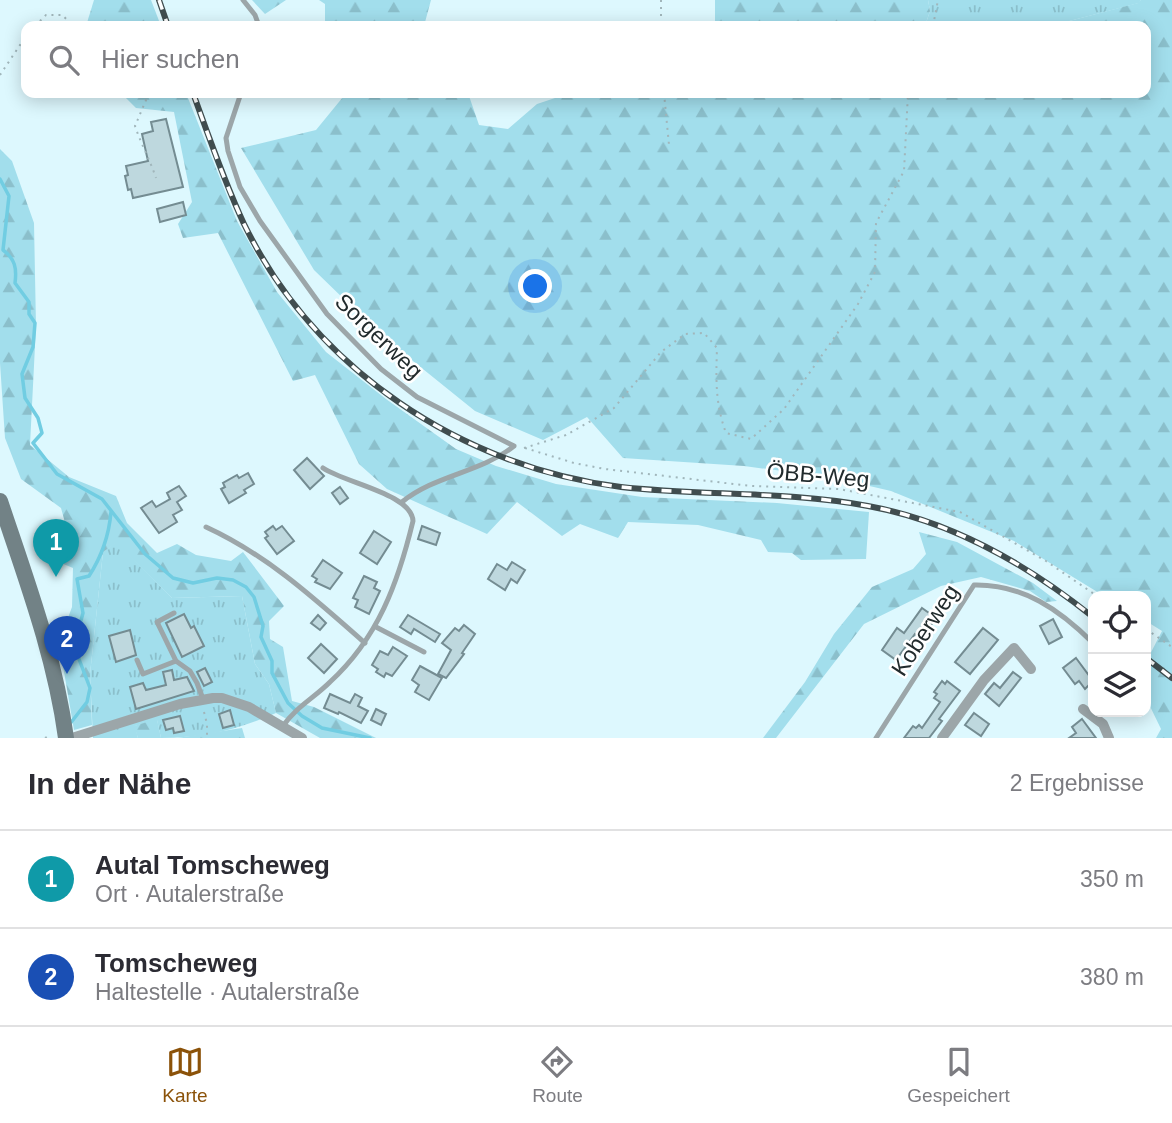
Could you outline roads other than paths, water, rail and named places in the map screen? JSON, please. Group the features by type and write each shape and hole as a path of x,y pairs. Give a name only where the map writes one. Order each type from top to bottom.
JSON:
{"main road":[{"path":"0,501 50,652 67,735"}],"street":[{"path":"942,738 984,680 1014,648 1031,669"},
{"path":"67,735 202,699 222,698 249,707 302,738"},
{"path":"1083,709 1105,727 1109,738"}],"lane":[{"path":"243,0 257,21"},
{"name":"Sorgerweg","path":"239,98 226,138 240,187 254,212 327,314 381,369 417,397 514,446 499,457 415,492 402,502"},
{"path":"283,726 297,708 331,682 376,627 402,567 412,521 412,514 402,502 323,468"},
{"path":"206,527 239,542 271,563 365,643"},
{"name":"Koberweg","path":"876,738 974,585 998,586 1035,598 1073,623 1088,638"},
{"path":"174,613 157,622 176,661 190,671 202,699"},
{"path":"376,627 424,652"},
{"path":"136,660 143,674 176,661"}],"waterway":[{"path":"0,179 9,196 3,250 13,260 15,283 29,302 29,314 35,323 33,347 22,374 25,398 38,418 42,433 33,443 57,474 102,499 145,554 173,578 193,583 217,578 233,580 246,587 254,597 263,626 261,637 272,661 272,673 288,703 302,716 322,728 370,738"},
{"path":"69,725 87,702 90,688 74,646 83,613 77,579 89,576 98,561 107,537 111,512"}],"railway":[{"path":"159,0 166,21"},
{"path":"195,98 244,224 274,276 310,324 353,366 400,403 451,433 505,458 562,476 621,487 807,498 899,513 929,522 987,548 1042,580 1088,613"},
{"path":"1151,662 1172,678"}],"place":[{"name":"Autal Tomscheweg","path":"56,577"},
{"name":"Tomscheweg","path":"67,674"}]}
